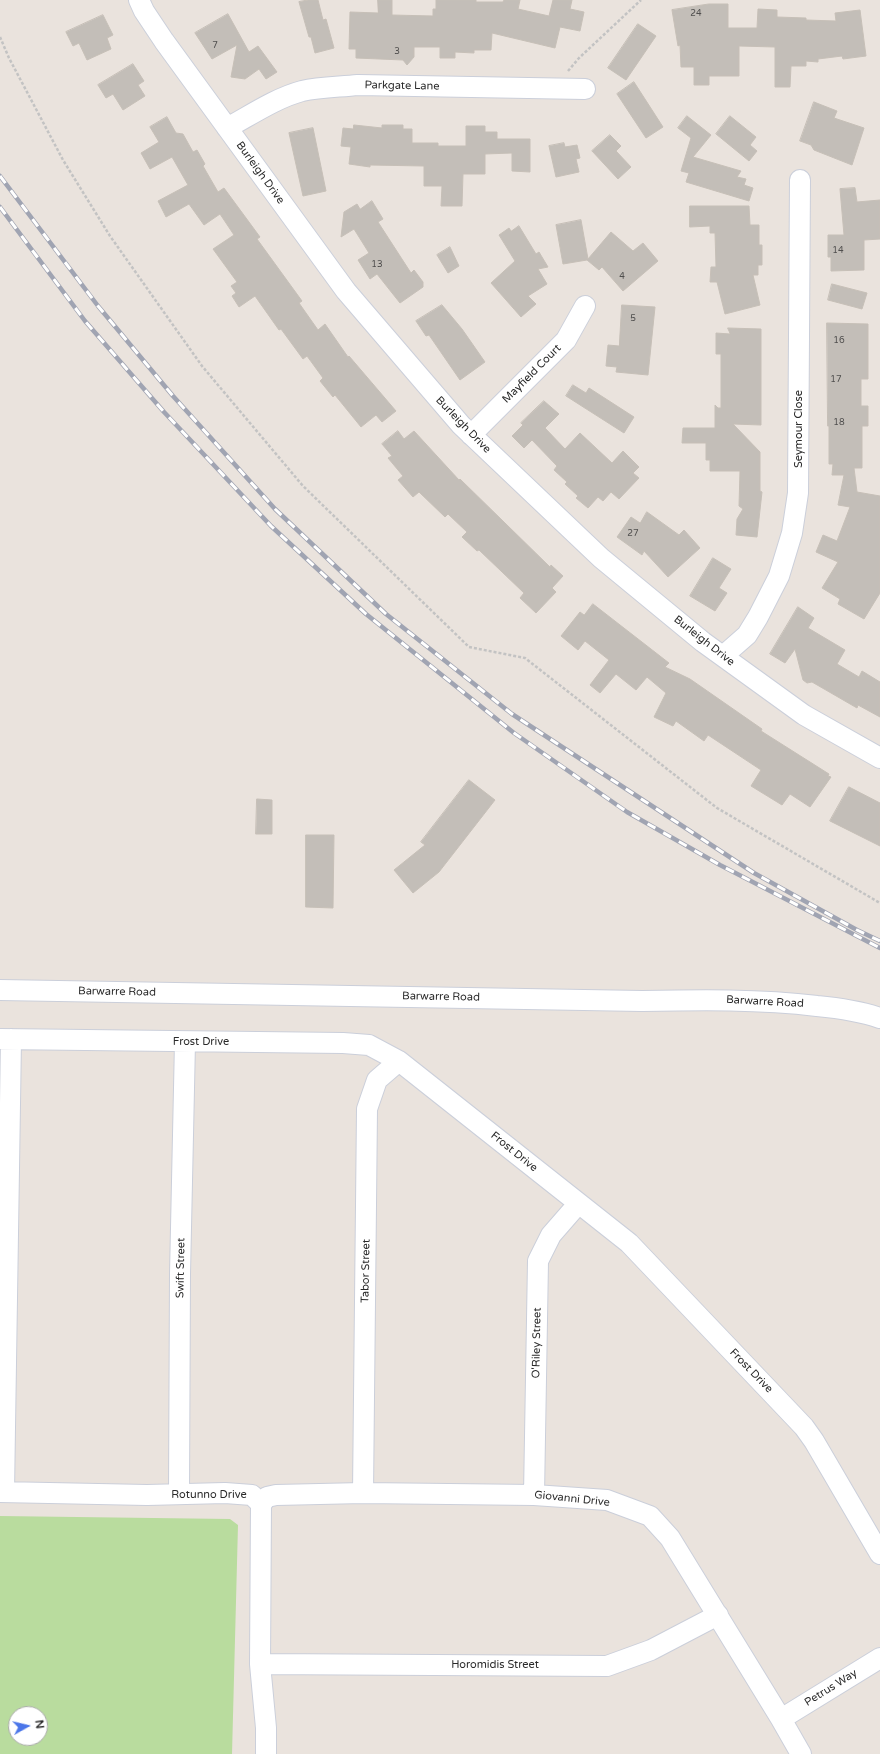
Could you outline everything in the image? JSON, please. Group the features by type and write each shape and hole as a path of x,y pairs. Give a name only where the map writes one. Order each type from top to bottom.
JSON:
{"street":[{"name":"Burleigh Drive","path":"139,0 144,11 164,41 346,291 425,385 470,435 601,558 723,656 804,715 880,758"},
{"name":"Parkgate Lane","path":"227,128 274,102 302,91 326,88 358,85 585,89"},
{"name":"Seymour Close","path":"723,656 747,635 758,617 779,576 792,533 798,494 800,180"},
{"name":"Mayfield Court","path":"470,435 566,340 585,306"},
{"name":"Barwarre Road","path":"0,990 634,1001 734,1000 834,1008 880,1018"},
{"name":"Frost Drive","path":"5,1039 369,1045 399,1061 629,1243 793,1415 814,1441 880,1554"},
{"path":"2,1492 5,1039"},
{"name":"Swift Street","path":"179,1494 180,1274 185,1042"},
{"name":"Tabor Street","path":"363,1494 367,1109 377,1080 399,1061"},
{"name":"O'Riley Street","path":"534,1495 538,1261 551,1235 578,1204"},
{"name":"Rotunno Drive","path":"2,1492 147,1495 225,1493 252,1495 261,1504 260,1664 266,1728 266,1754"},
{"name":"Giovanni Drive","path":"261,1504 267,1497 276,1495 534,1495 607,1500 650,1516 670,1538 801,1754"},
{"name":"Horomidis Street","path":"260,1664 607,1666 651,1650 718,1615"},
{"name":"Petrus Way","path":"781,1719 880,1658"}],"path":[{"path":"554,89 579,58 641,0"},
{"path":"0,38 9,58 64,160 110,236 202,366 302,486 469,647 525,658 717,808 880,903"}],"green space":[{"path":"0,1516 230,1519 238,1525 232,1754 0,1754"}],"building":[{"path":"318,0 323,20 326,19 334,48 315,53 299,2"},
{"path":"378,0 392,0 392,15 433,16 433,9 436,9 436,0 503,2 504,0 520,0 518,9 549,16 553,0 572,0 570,9 584,12 580,31 560,27 555,48 492,33 491,50 474,50 474,53 455,52 455,58 440,58 440,47 414,47 414,57 407,65 403,60 356,58 356,49 349,49 350,12 378,13"},
{"path":"709,4 728,4 728,28 757,28 758,9 777,10 777,17 836,21 835,13 860,10 866,56 843,59 842,56 818,59 818,62 806,61 806,66 791,66 790,87 775,87 775,47 739,46 739,76 709,76 709,85 694,85 694,67 681,67 680,45 678,46 672,10"},
{"path":"228,14 249,52 258,46 277,72 266,79 259,69 245,79 231,77 237,45 212,59 195,33"},
{"path":"103,15 113,35 107,38 111,49 87,60 79,43 73,46 66,32"},
{"path":"638,24 656,36 626,80 608,68"},
{"path":"133,64 144,81 138,85 145,96 123,110 113,94 106,98 98,85"},
{"path":"634,82 663,127 646,138 617,94"},
{"path":"814,102 837,111 834,118 864,128 852,165 814,150 811,145 800,141"},
{"path":"687,116 711,135 693,157 741,171 737,177 746,179 744,185 753,188 749,201 686,182 689,173 681,171 691,138 678,128"},
{"path":"730,116 756,137 750,145 757,151 749,161 716,134"},
{"path":"167,117 176,133 183,134 193,152 197,150 205,164 203,166 218,192 224,188 260,237 257,239 302,301 299,303 318,330 325,324 348,357 349,356 396,411 382,422 376,415 361,427 335,395 333,397 320,381 323,378 307,356 303,359 281,329 279,330 255,296 239,307 232,296 236,293 231,286 237,282 213,249 234,235 220,214 204,225 189,204 166,217 158,201 188,185 172,157 150,169 141,153 159,142 150,127"},
{"path":"354,125 382,128 382,125 403,125 403,129 412,129 412,143 438,143 438,146 466,146 466,126 485,126 485,132 497,132 497,139 530,139 530,172 512,171 512,153 485,154 485,174 463,174 462,206 441,206 442,186 424,186 424,166 370,165 370,167 349,164 351,147 341,146 343,128 353,129"},
{"path":"313,128 326,191 303,196 289,133"},
{"path":"610,135 621,146 616,151 631,167 618,179 592,151"},
{"path":"564,143 565,147 577,145 580,158 576,159 579,172 556,177 549,146"},
{"path":"855,188 857,202 880,200 880,239 864,240 864,270 831,271 831,257 828,257 828,235 844,235 840,189"},
{"path":"372,201 383,219 378,222 411,273 414,270 423,282 423,287 400,303 377,274 370,279 358,260 369,253 354,229 341,237 344,212 357,204 360,209"},
{"path":"690,206 749,206 750,225 759,225 759,245 762,245 762,265 758,265 758,275 753,275 760,305 725,314 717,282 710,282 711,267 716,267 715,233 710,233 710,226 690,227"},
{"path":"581,220 588,259 611,232 633,251 643,243 658,261 623,291 602,267 599,270 587,260 563,264 556,225"},
{"path":"519,226 536,254 539,252 548,267 538,269 547,284 528,296 536,304 521,317 491,283 515,261 499,235 509,228 511,231"},
{"path":"450,247 459,266 448,273 437,255"},
{"path":"832,284 867,293 862,309 828,300"},
{"path":"442,305 462,329 485,362 460,380 429,335 426,336 416,321"},
{"path":"622,305 655,307 648,375 616,372 617,367 606,366 608,345 619,346"},
{"path":"827,323 868,324 868,379 861,379 861,406 868,406 868,426 862,426 862,468 854,468 857,492 880,496 880,593 864,619 838,604 840,599 822,588 838,562 816,552 823,535 837,541 850,507 838,505 844,475 832,475 833,464 829,464"},
{"path":"728,328 761,329 761,425 733,424 760,452 760,491 762,492 757,537 736,535 737,519 743,509 739,506 740,471 710,471 710,460 706,460 706,443 682,443 683,428 715,428 715,405 718,408 721,408 721,354 716,354 716,333 730,334"},
{"path":"573,385 586,393 589,388 634,417 624,433 566,396"},
{"path":"544,401 559,414 545,428 565,449 580,433 612,463 623,451 639,467 633,473 639,478 619,499 611,492 603,501 598,497 588,508 576,498 578,496 565,484 567,482 554,470 557,466 532,440 524,448 512,436 523,425 521,423"},
{"path":"398,431 404,439 414,431 459,480 460,479 550,567 551,565 563,576 552,588 556,592 536,613 520,598 524,593 479,550 477,551 462,537 467,532 448,514 445,517 419,492 413,497 398,480 403,476 388,458 392,456 382,444"},
{"path":"647,512 679,535 684,530 700,548 668,577 644,551 642,555 617,537 631,517 640,523"},
{"path":"713,558 731,569 719,588 727,593 715,611 690,596"},
{"path":"593,604 669,663 665,667 690,679 762,729 761,731 829,774 828,776 831,777 810,807 790,794 782,805 751,786 761,770 708,735 704,741 676,721 673,726 654,717 666,693 647,677 636,690 616,674 600,693 590,685 609,660 585,641 578,650 561,636 580,612 584,615"},
{"path":"798,607 814,618 808,628 845,650 837,664 859,677 862,671 880,682 880,717 858,705 857,708 812,682 807,683 803,680 795,649 785,663 770,654"},
{"path":"469,780 495,800 439,872 413,893 394,870 425,845 421,842"},
{"path":"849,787 880,803 880,846 830,821"},
{"path":"257,799 272,800 272,834 256,834"},
{"path":"306,835 334,835 333,908 306,907"}],"railway":[{"path":"0,176 98,306 173,396 275,509 386,614 512,714 754,873 857,930 880,941"},
{"path":"0,207 85,321 164,412 271,526 366,614 514,733 627,812 720,865 880,948"}]}
